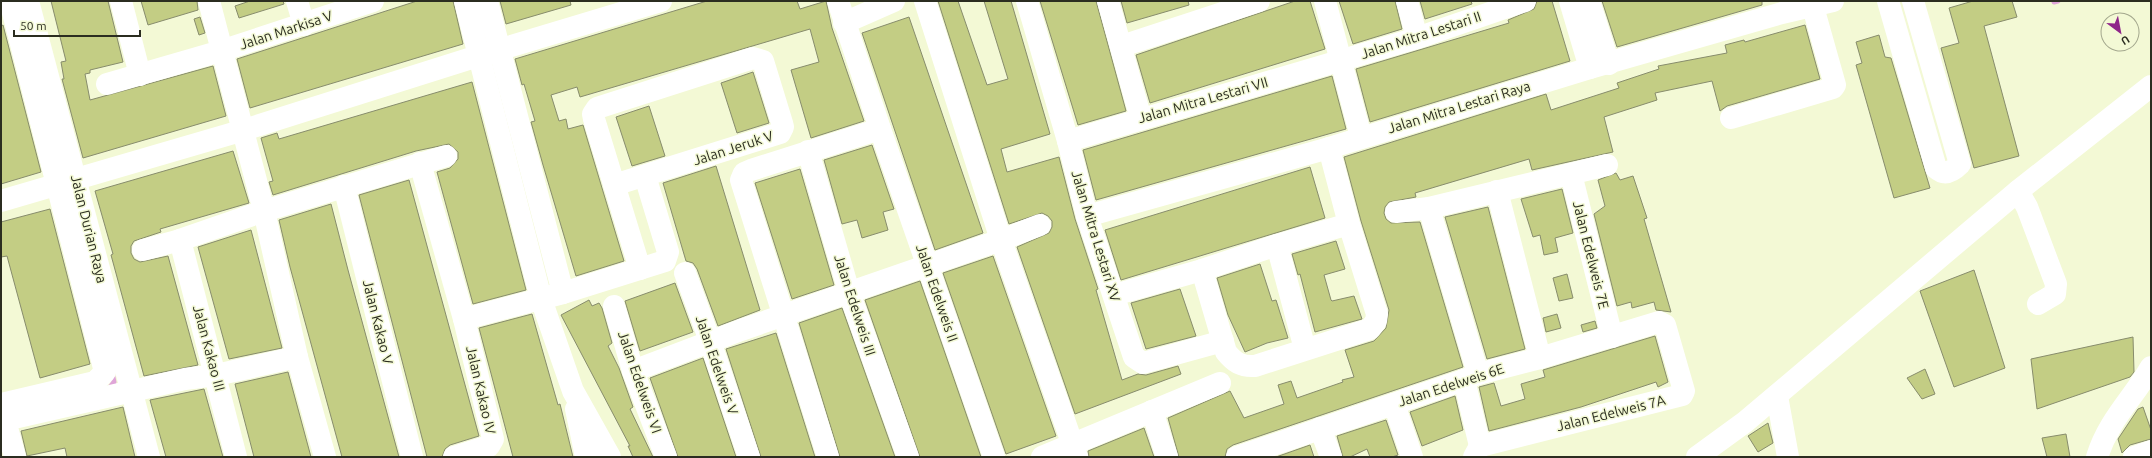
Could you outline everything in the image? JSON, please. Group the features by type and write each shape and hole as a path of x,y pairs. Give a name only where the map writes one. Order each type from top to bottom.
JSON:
{"street":[{"path":"2,410 95,382 104,372 67,181 10,1"},
{"name":"Jalan Durian Raya","path":"28,1 67,181 149,457"},
{"path":"121,1 140,75"},
{"path":"209,1 221,51 244,130 297,357 325,457"},
{"path":"297,1 304,25"},
{"name":"Jalan Markisa V","path":"107,84 221,51 304,25 372,1"},
{"path":"465,1 490,52"},
{"path":"487,1 490,52 552,296 586,457"},
{"path":"1,201 244,130 490,52 617,7 661,1"},
{"name":"Jalan Edelweis II","path":"838,1 880,129 994,457"},
{"path":"844,23 894,1"},
{"path":"925,1 1001,240 1075,451"},
{"name":"Jalan Mitra Lestari XV","path":"1027,1 1068,141 1086,216 1134,357 1143,363 1223,341"},
{"path":"1108,1 1122,46 1141,118"},
{"path":"1122,46 1259,1"},
{"path":"1325,1 1361,137"},
{"path":"1407,1 1417,38"},
{"name":"Jalan Mitra Lestari II","path":"1340,61 1417,38 1495,5 1525,1"},
{"path":"1570,1 1599,66"},
{"path":"1589,1 1599,66"},
{"path":"1888,1 1936,168 1941,172 1948,172 1960,164 1913,1"},
{"path":"1731,118 1833,88 1835,85 1823,4"},
{"name":"Jalan Mitra Lestari Raya","path":"1086,216 1329,148 1361,137 1599,66 1781,7 1823,4"},
{"name":"Jalan Jeruk V","path":"753,58 762,61 783,127 780,133 645,176 614,185 594,120 593,114 597,108 753,58"},
{"name":"Jalan Mitra Lestari VII","path":"1068,141 1141,118 1340,61"},
{"path":"1697,457 1745,422 1777,396 2018,191 2151,86"},
{"path":"828,457 741,180 744,173 751,170 880,129"},
{"path":"1202,270 1226,352 1234,361 1245,366 1255,366 1370,329 1376,321 1377,314 1349,224 1329,148"},
{"name":"Jalan Edelweis III","path":"808,151 849,292 908,457"},
{"path":"143,250 180,240 264,211 344,186 446,156"},
{"name":"Jalan Kakao IV","path":"420,163 464,319 493,439 489,446 454,457"},
{"path":"1396,212 1429,208 1606,165"},
{"name":"Jalan Edelweis 7E","path":"1571,174 1612,337"},
{"path":"464,319 552,296 665,261 668,252 645,176"},
{"path":"614,185 640,269"},
{"name":"Jalan Kakao V","path":"344,186 412,457"},
{"path":"1497,191 1540,358"},
{"path":"2018,191 2027,207 2056,284 2055,294 2038,304"},
{"path":"1429,208 1471,377 1477,452"},
{"path":"1114,295 1202,270 1349,224"},
{"path":"633,371 710,341 849,292 928,267 1040,225"},
{"name":"Jalan Kakao III","path":"180,240 236,457"},
{"path":"1278,245 1305,350"},
{"name":"Jalan Edelweis V","path":"685,273 710,341 749,457"},
{"name":"Jalan Edelweis VI","path":"614,306 633,371 666,457"},
{"name":"Jalan Edelweis 6E","path":"1239,457 1471,377 1659,322 1665,325"},
{"name":"Jalan Edelweis 7A","path":"1477,452 1682,395 1684,391 1665,325"},
{"path":"2,410 130,392 185,379 216,375 297,357"},
{"path":"2097,457 2103,438 2121,408 2150,369"},
{"path":"1042,457 1075,451 1152,411 1220,383"},
{"path":"573,391 610,457"},
{"path":"1777,396 1788,457"},
{"path":"1394,404 1412,457"},
{"path":"2,410 15,457"},
{"path":"1152,411 1167,457"},
{"path":"1320,428 1330,457"},
{"path":"2134,457 2151,452"}],"building":[{"path":"51,1 108,1 123,62 90,70 90,73 85,74 90,100 213,66 226,116 83,158 62,79 64,79 61,62 66,61"},
{"path":"141,1 197,1 198,10 148,25"},
{"path":"250,1 283,1 284,4 239,18 235,6"},
{"path":"417,1 453,1 463,44 250,108 237,59"},
{"path":"500,1 570,1 571,5 506,24"},
{"path":"707,1 797,1 800,9 826,1 832,28 864,121 811,138 791,70 819,62 810,29 580,97 577,87 551,95 559,121 566,119 568,129 583,125 624,261 576,276 531,122 535,121 524,84 522,85 515,59"},
{"path":"938,1 958,1 987,85 1008,79 984,1 1011,1 1050,134 1001,149 1007,172 1059,157 1075,219 1098,289 1096,290 1122,380 1138,374 1146,375 1178,366 1181,374 1075,414 1017,247 1049,233 1052,227 1052,221 1048,216 1042,213 1009,224"},
{"path":"1040,1 1096,1 1126,111 1078,125"},
{"path":"1121,1 1188,1 1189,5 1127,23"},
{"path":"1295,1 1310,1 1325,49 1150,103 1136,55"},
{"path":"1339,1 1395,1 1402,29 1353,44"},
{"path":"1420,1 1471,1 1472,4 1425,19"},
{"path":"1537,1 1552,1 1570,61 1370,122 1356,69 1509,23 1508,20 1534,9"},
{"path":"1602,1 1762,1 1762,5 1617,47"},
{"path":"1973,1 2012,1 2017,17 1984,26 2019,156 1974,168 1941,48 1959,43 1949,8"},
{"path":"200,17 205,33 199,35 194,19"},
{"path":"909,17 983,233 935,250 862,33"},
{"path":"3,25 41,172 1,184 1,26"},
{"path":"1805,25 1820,79 1727,106 1720,111 1712,81 1655,93 1657,100 1604,117 1613,152 1532,170 1529,159 1415,193 1416,197 1389,202 1385,207 1384,213 1386,219 1391,223 1420,222 1463,367 1233,445 1227,449 1225,457 1179,457 1168,418 1230,391 1244,418 1284,404 1278,385 1291,381 1297,398 1343,382 1342,380 1354,377 1345,350 1374,341 1386,328 1389,310 1361,221 1344,157 1546,94 1551,110 1619,88 1617,83 1659,69 1658,66 1727,53 1725,45 1744,40 1745,42"},
{"path":"1879,35 1885,57 1891,58 1930,188 1894,198 1856,65 1862,63 1856,42"},
{"path":"753,72 769,123 737,133 721,83"},
{"path":"1332,76 1346,129 1096,200 1083,150"},
{"path":"472,82 526,290 473,304 437,172 450,168 458,159 458,152 449,144 416,151 273,195 269,182 273,181 261,138 277,133 279,139"},
{"path":"649,106 665,156 632,166 616,117"},
{"path":"872,145 894,209 883,212 888,230 862,238 857,220 842,224 824,160"},
{"path":"233,151 249,203 160,229 161,232 134,241 131,246 131,253 134,259 140,262 168,256 198,365 144,376 111,255 113,254 95,191"},
{"path":"716,166 760,310 718,326 697,269 693,263 686,261 663,183"},
{"path":"1310,167 1325,218 1121,280 1105,230"},
{"path":"800,169 834,285 792,299 755,183"},
{"path":"1616,173 1620,180 1633,176 1647,218 1644,219 1671,312 1656,310 1654,302 1632,308 1631,302 1617,306 1594,214 1605,206 1598,180"},
{"path":"409,180 479,436 450,445 445,449 442,457 427,457 359,195"},
{"path":"1562,189 1573,233 1555,238 1558,252 1544,255 1540,235 1533,237 1521,199"},
{"path":"331,204 399,457 342,457 290,267 279,220"},
{"path":"1488,207 1525,349 1487,359 1445,217"},
{"path":"50,209 90,364 40,378 7,256 1,257 1,222"},
{"path":"251,230 282,348 229,359 198,247"},
{"path":"1336,241 1345,269 1324,275 1331,300 1354,296 1362,319 1315,332 1300,274 1298,275 1292,254"},
{"path":"993,256 1056,436 1006,454 943,273"},
{"path":"1260,264 1272,301 1276,300 1288,338 1267,343 1245,352 1228,315 1217,278"},
{"path":"1974,270 2005,368 1954,387 1920,291"},
{"path":"1567,274 1573,298 1559,301 1553,278"},
{"path":"920,281 981,457 920,457 865,300"},
{"path":"675,283 693,332 640,351 625,301"},
{"path":"1180,289 1196,336 1146,349 1131,303"},
{"path":"589,300 592,306 599,303 602,308 612,343 608,346 619,368 633,407 630,409 653,457 633,457 628,446 630,446 561,315"},
{"path":"842,308 895,457 840,457 799,323"},
{"path":"532,314 558,405 560,404 573,457 513,457 479,328"},
{"path":"1557,314 1561,328 1546,332 1543,318"},
{"path":"1595,321 1597,328 1583,332 1581,325"},
{"path":"776,333 815,457 761,457 726,349"},
{"path":"1655,336 1668,382 1658,387 1656,382 1581,407 1489,431 1479,387 1494,383 1501,406 1525,399 1521,384 1545,377 1543,370"},
{"path":"2133,337 2134,372 2130,377 2037,409 2031,359"},
{"path":"703,358 736,457 678,457 650,378"},
{"path":"1925,369 1935,394 1922,399 1907,378"},
{"path":"288,372 311,457 254,457 235,384"},
{"path":"204,389 223,457 166,457 150,400"},
{"path":"1455,396 1463,430 1422,446 1410,412"},
{"path":"123,407 135,457 67,457 65,448 27,456 21,431"},
{"path":"2143,407 2151,430 2151,439 2130,445 2122,453 2118,439 2138,409"},
{"path":"1386,420 1398,455 1392,457 1370,457 1367,449 1350,457 1343,457 1337,436"},
{"path":"1768,423 1773,443 1758,452 1748,436"},
{"path":"1144,428 1154,457 1089,457 1088,451"},
{"path":"2066,434 2070,457 2047,457 2042,438"},
{"path":"1310,445 1314,457 1276,457"}],"waterway":[{"path":"2054,2 2058,1"},
{"path":"109,389 114,382 112,373"}]}
